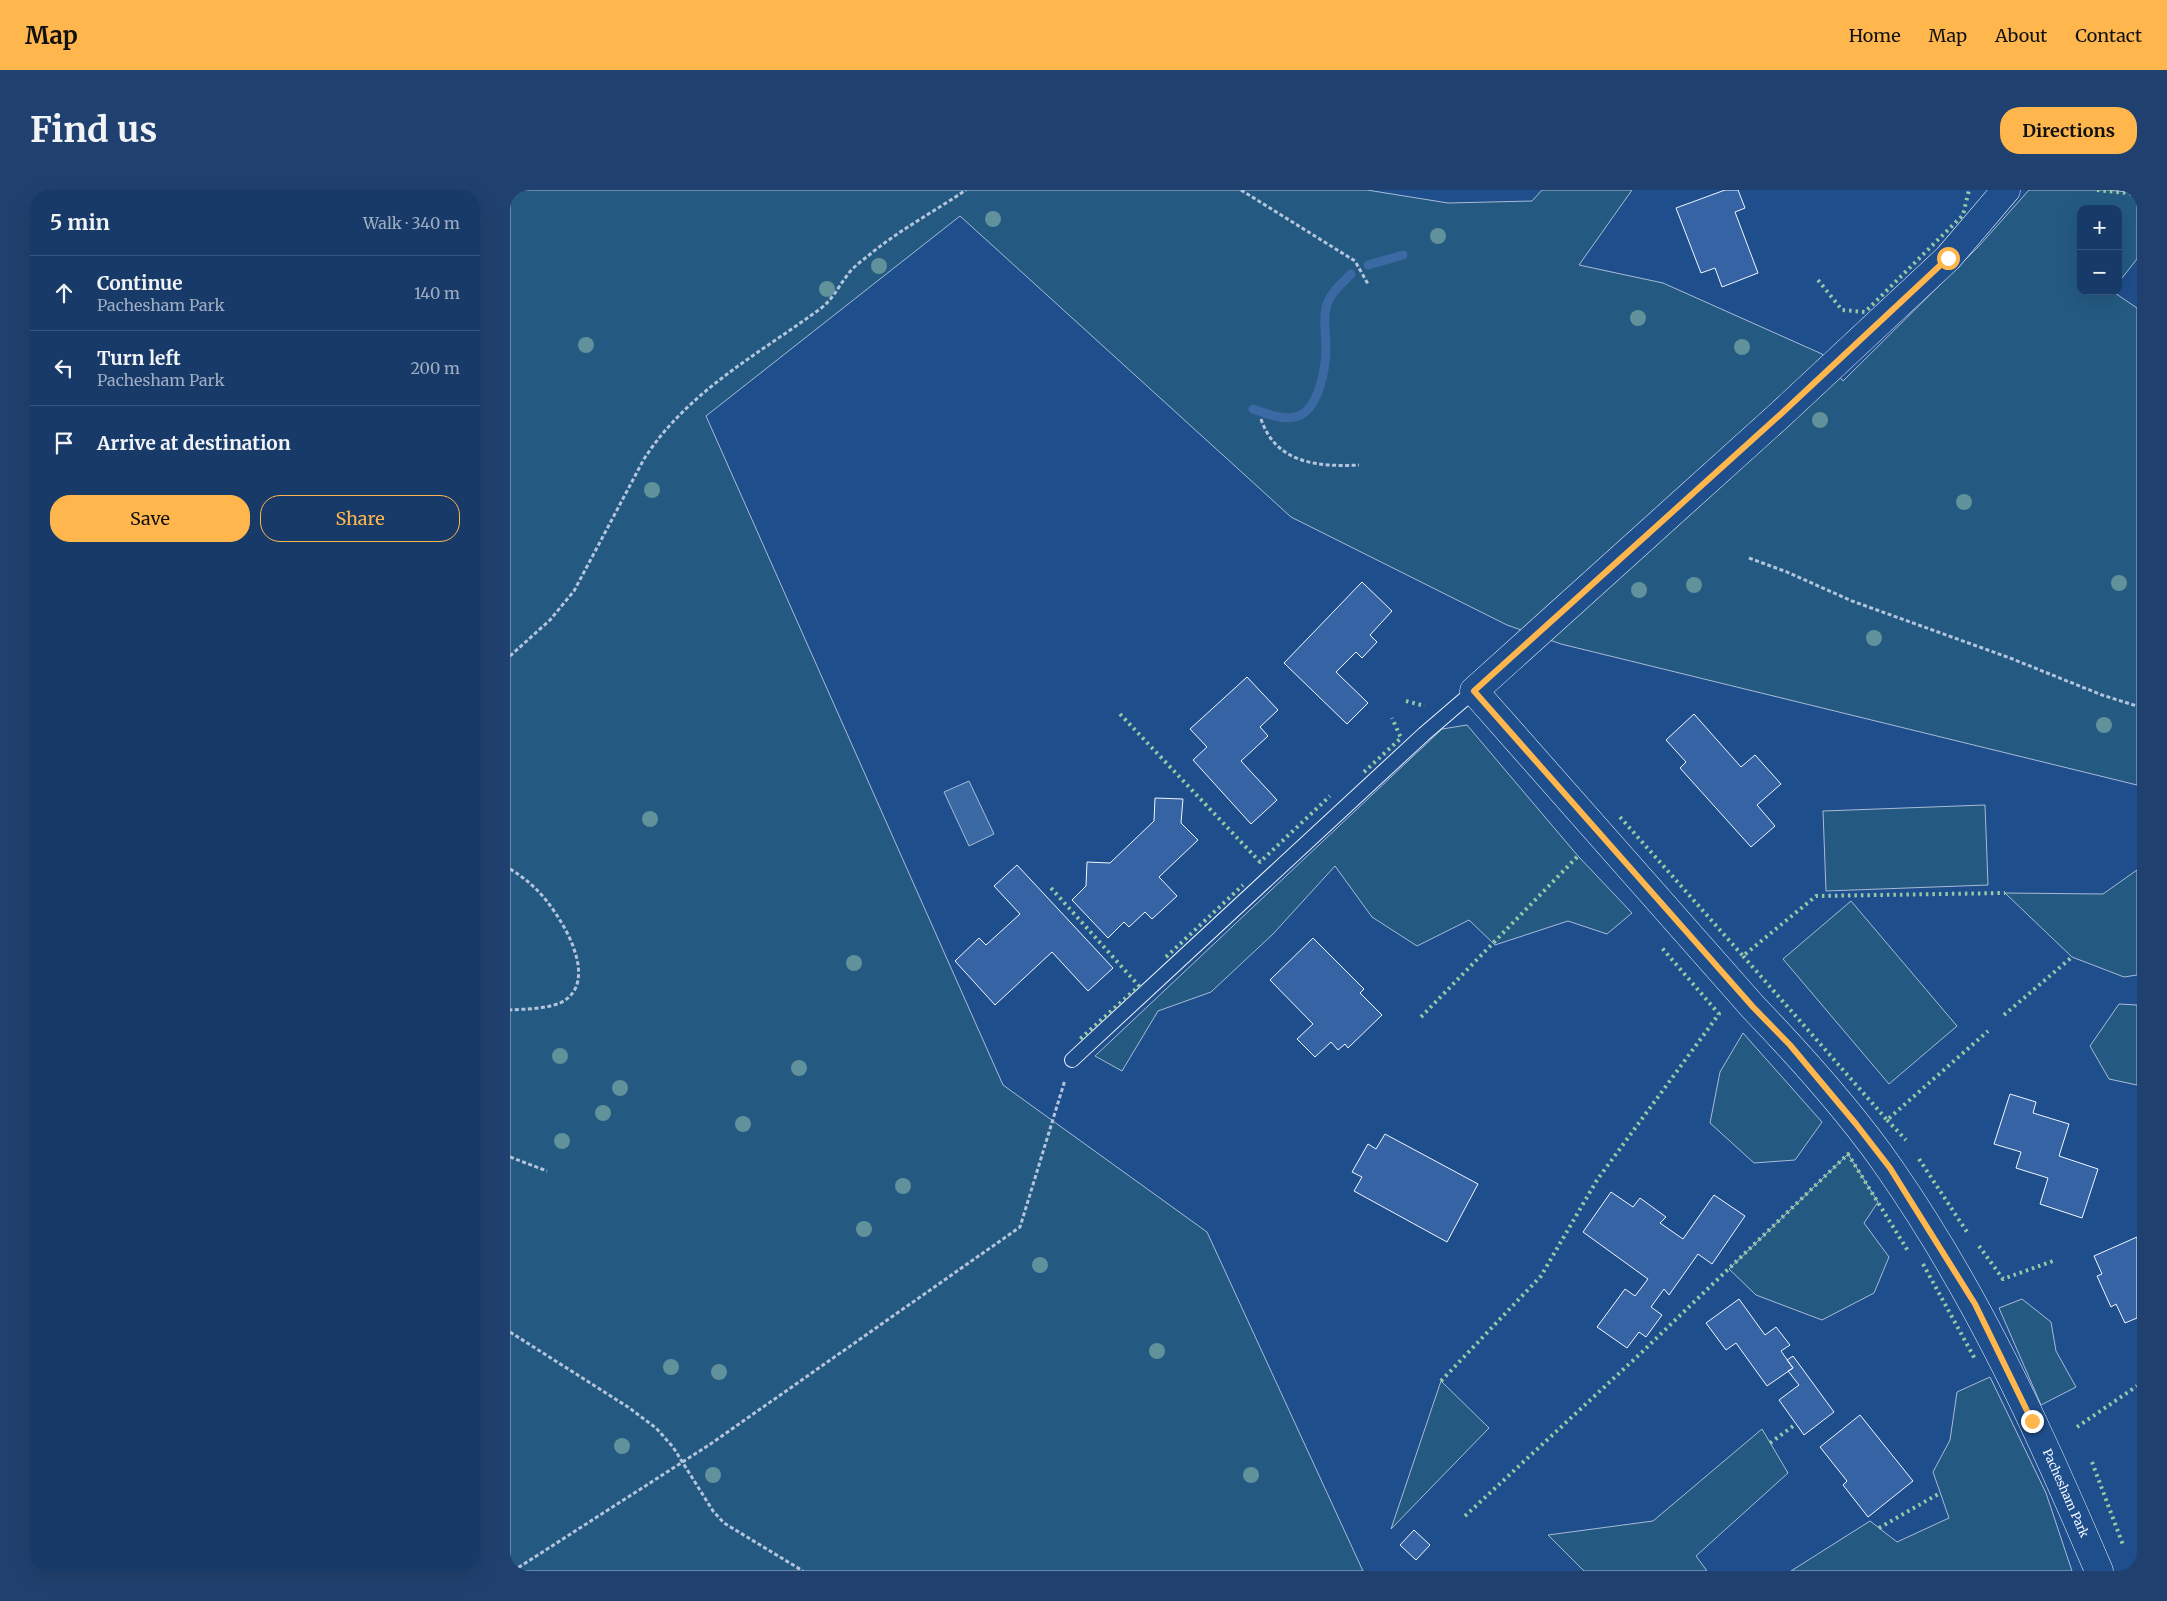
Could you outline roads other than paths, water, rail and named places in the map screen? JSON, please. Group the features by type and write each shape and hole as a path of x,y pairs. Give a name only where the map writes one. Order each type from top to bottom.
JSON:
{"street":[{"path":"1474,691 1782,413 1948,258 2006,190"},
{"name":"Pachesham Park","path":"1474,691 1747,1000 1790,1045 1890,1168 1975,1304 2054,1463 2099,1571"}],"lane":[{"path":"1072,1060 1424,734 1474,691"}],"waterway":[{"path":"1368,265 1403,255"},
{"path":"1253,409 1274,416 1290,418 1303,413 1310,407 1320,388 1325,366 1326,308 1330,298 1351,274"}]}
